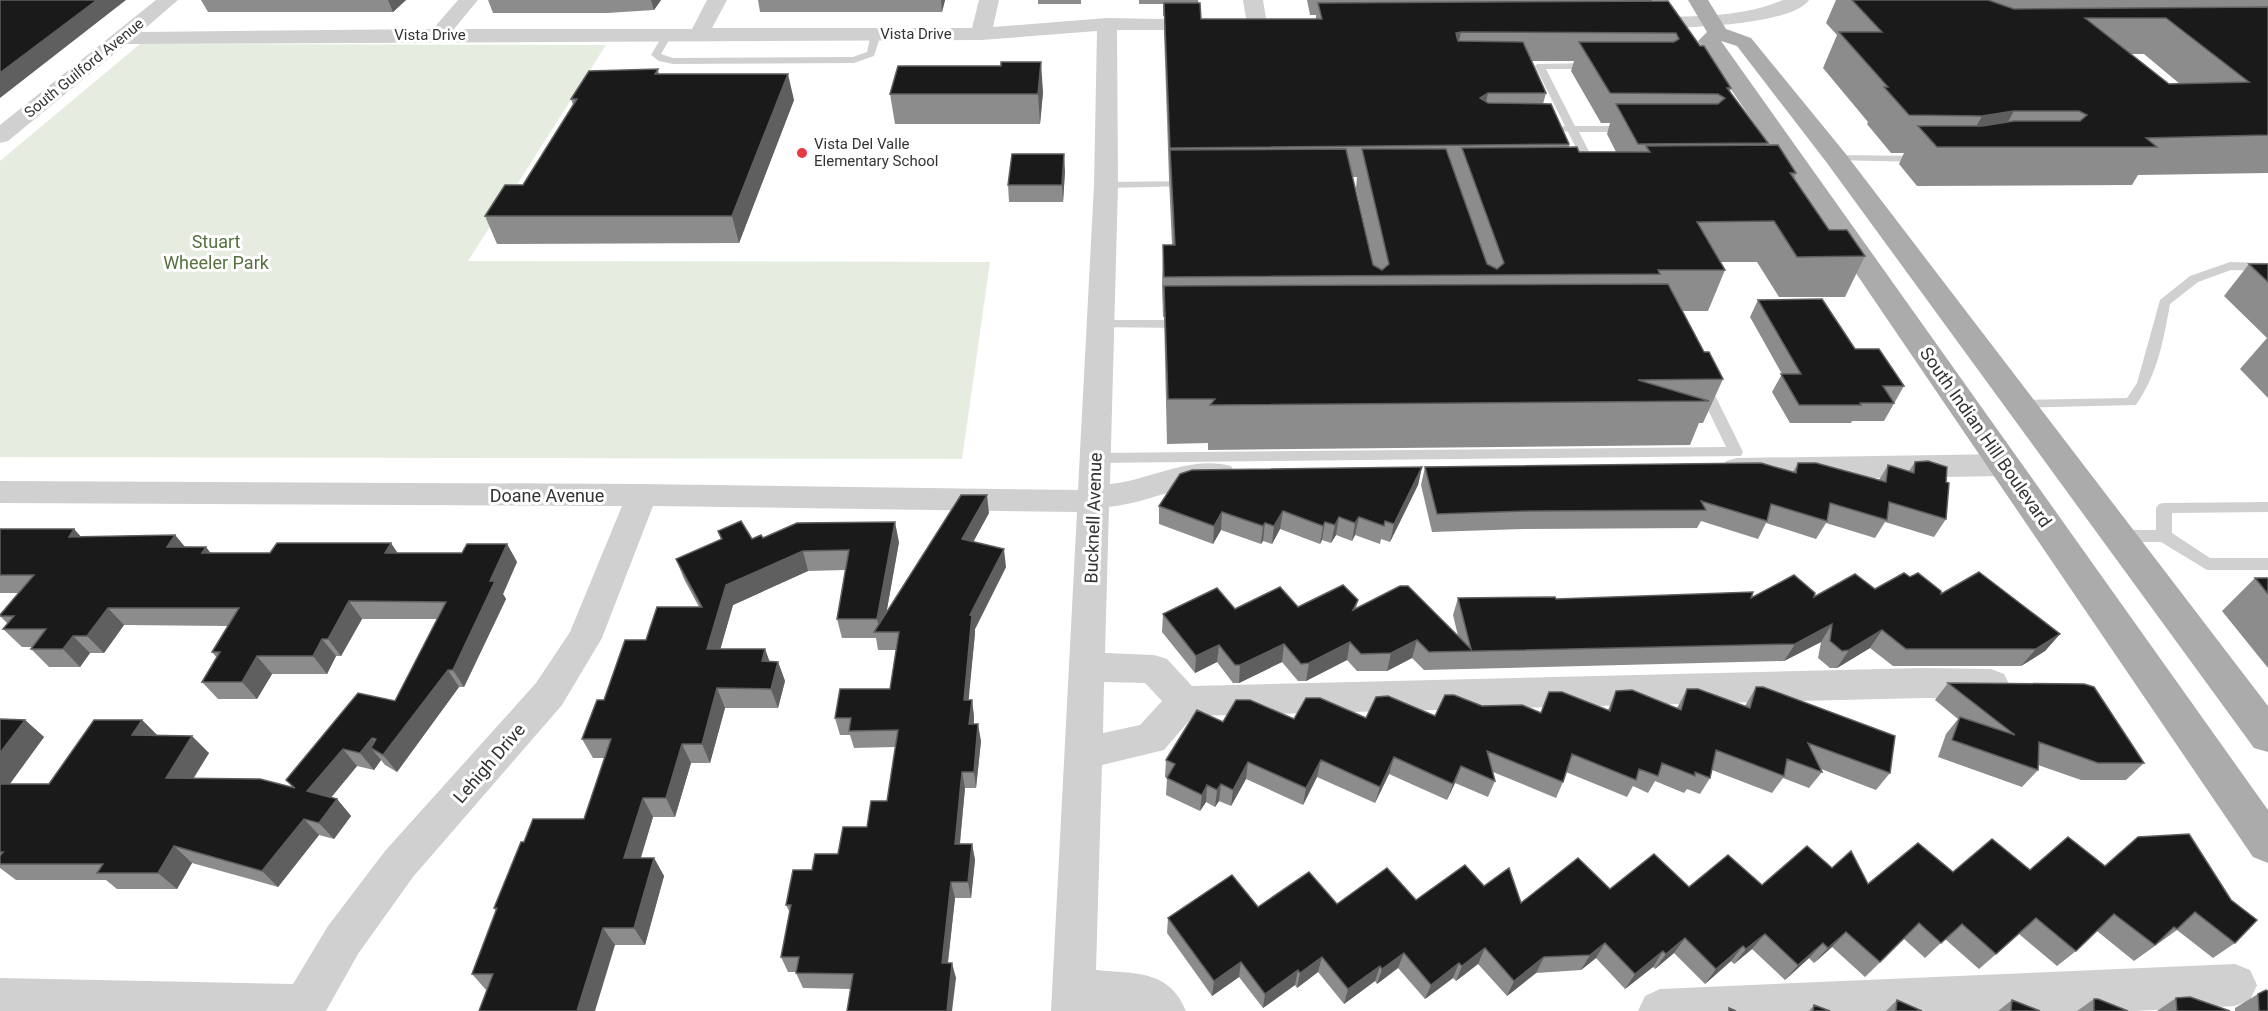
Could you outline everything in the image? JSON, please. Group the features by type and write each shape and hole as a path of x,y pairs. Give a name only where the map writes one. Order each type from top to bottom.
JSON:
{"main road":[{"path":"1698,0 1715,26 1743,42 1836,158 2266,731"},
{"name":"South Indian Hill Boulevard","path":"1715,26 1709,41 1800,179 2005,465 2268,844"}],"street":[{"name":"South Guilford Avenue","path":"0,136 168,0"},
{"path":"439,35 468,0"},
{"path":"699,35 717,0"},
{"path":"981,34 989,0"},
{"path":"1253,0 1257,24"},
{"path":"1620,23 1715,26 1777,11 1799,0"},
{"name":"Vista Drive","path":"120,38 981,34 1107,24 1280,24"},
{"name":"Bucknell Avenue","path":"1073,1000 1085,752 1106,185 1107,24"},
{"name":"Doane Avenue","path":"0,492 1095,499 1132,493 1190,474 2005,465"},
{"name":"Lehigh Drive","path":"303,1009 344,940 399,864 549,694 585,638 642,495"},
{"path":"1087,667 1154,669 1184,701"},
{"path":"1085,752 1151,739 1184,701 1923,683 2024,684"},
{"path":"1660,1011 2235,985"},
{"path":"1073,1000 1150,997 1164,1011"},
{"path":"0,1000 303,1009"}],"lane":[{"path":"667,35 656,56 662,59 684,61 854,60 871,54 876,34"},
{"path":"1586,181 1598,181 1572,129 1535,66 1607,66"},
{"path":"1549,129 1639,129"},
{"path":"1836,158 1928,159"},
{"path":"1106,185 1198,184"},
{"path":"2021,405 2131,402 2144,383 2156,343 2164,303 2194,279 2230,266 2268,267"},
{"path":"1101,324 1196,324"},
{"path":"1096,458 1736,452 1696,371"},
{"path":"2163,536 2164,507 2268,507"},
{"path":"2118,536 2163,536 2206,564 2268,564"}],"green space":[{"name":"Stuart Wheeler Park","path":"140,44 606,45 468,261 990,262 962,459 0,457 0,161"}],"building":[{"path":"0,0 97,0 0,73"},
{"path":"1852,0 1988,0 2014,9 2268,7 2268,135 2146,138 2157,147 1937,147 1918,126 1982,126 2014,121 2080,121 2087,115 2079,111 2014,111 1982,116 1909,115 1884,87 1888,87 1839,32 1882,32","holes":["2085,18 2166,18 2249,82 2169,84"]},
{"path":"1668,1 1700,46 1704,46 1731,88 1727,88 1768,143 1638,144 1616,104 1718,104 1725,98 1718,94 1610,93 1579,42 1674,42 1679,39 1676,33 1461,32 1456,33 1458,41 1523,42 1546,93 1488,93 1480,98 1488,103 1551,104 1569,144 1170,148 1164,3 1200,3 1201,19 1322,19 1318,3"},
{"path":"1001,62 1041,62 1038,94 890,94 898,66 1001,66"},
{"path":"658,69 655,74 788,74 732,216 485,216 505,185 523,185 577,99 571,99 589,71"},
{"path":"1778,145 1796,173 1790,173 1829,230 1847,230 1865,256 1797,257 1774,221 1697,222 1725,270 1658,270 1660,274 1164,277 1163,245 1175,245 1170,150 1346,149 1373,265 1382,270 1389,264 1362,149 1446,149 1487,264 1497,269 1504,263 1462,148 1577,147 1579,152 1650,152 1646,146"},
{"path":"1012,154 1064,154 1062,185 1008,185"},
{"path":"2249,264 2268,264 2268,282"},
{"path":"1668,284 1704,352 1709,352 1723,379 1638,380 1709,401 1210,405 1215,399 1168,399 1164,286"},
{"path":"1822,299 1855,349 1879,349 1904,386 1883,386 1894,403 1799,405 1781,374 1801,374 1758,300"},
{"path":"1928,461 1947,467 1946,482 1949,483 1946,519 1889,502 1887,520 1830,503 1827,521 1771,504 1767,521 1701,501 1706,510 1437,514 1425,467 1761,463 1796,473 1798,463 1816,463 1886,482 1888,465 1914,473 1915,462"},
{"path":"1422,467 1394,524 1385,521 1384,526 1359,517 1355,523 1339,517 1335,525 1325,522 1323,526 1283,511 1274,526 1265,523 1263,526 1222,512 1214,526 1159,506 1180,474 1192,470"},
{"path":"961,495 987,495 962,539 1004,549 970,615 972,615 964,700 972,700 969,724 978,724 974,772 962,772 955,844 972,844 968,882 951,882 942,963 952,963 947,1011 847,1011 853,974 796,973 799,957 781,957 791,905 786,905 793,870 812,870 815,854 838,854 843,827 867,827 871,801 887,801 898,730 849,731 851,718 835,718 840,689 890,689 899,632 874,632"},
{"path":"741,521 752,539 761,535 763,538 797,523 895,522 877,619 837,619 849,550 803,551 726,585 707,649 765,649 762,661 778,662 771,689 717,688 702,744 682,744 666,798 643,798 624,858 654,858 634,928 603,928 577,1011 479,1011 493,974 472,974 497,908 494,908 533,819 584,819 611,739 582,739 597,700 604,700 625,640 646,640 657,607 702,607 676,559 722,539 718,531"},
{"path":"0,529 74,529 69,537 175,535 167,547 206,547 202,553 270,553 277,543 391,543 385,553 462,553 467,544 507,544 490,581 495,581 453,670 448,670 383,755 371,748 376,739 372,738 360,753 343,749 307,791 337,799 319,823 304,819 262,871 174,846 158,873 97,873 103,864 0,864 0,856 3,852 0,852 0,784 49,784 94,720 142,720 132,735 192,736 166,778 260,779 295,788 286,780 358,693 395,701 446,602 349,601 328,639 322,639 313,656 257,656 242,682 202,682 220,652 212,652 239,608 108,608 87,636 73,636 63,649 31,649 46,629 3,629 14,616 0,615 34,575 0,575"},
{"path":"1979,572 2060,634 2036,649 1906,649 1882,630 1849,650 1842,651 1830,641 1832,624 1795,644 1429,652 1417,640 1391,653 1361,654 1350,642 1309,663 1301,664 1284,644 1240,665 1235,665 1219,645 1196,656 1163,614 1217,588 1235,609 1280,587 1298,607 1343,585 1358,600 1353,610 1400,586 1408,586 1471,649 1458,598 1555,597 1556,599 1753,592 1751,598 1794,575 1815,593 1814,597 1855,574 1875,589 1904,573 1910,577 1918,573 1941,591 1941,594"},
{"path":"2255,578 2268,578 2268,594"},
{"path":"1948,683 2084,684 2094,687 2144,763 2098,763 2039,742 2038,770 1952,740 1960,717 2015,735"},
{"path":"1756,687 1763,687 1895,736 1890,773 1808,743 1822,772 1787,759 1784,776 1716,750 1710,778 1695,772 1695,776 1662,763 1658,776 1639,769 1636,780 1572,754 1563,782 1487,751 1495,781 1461,766 1453,784 1394,757 1380,787 1321,760 1306,788 1248,762 1233,790 1221,784 1217,790 1207,785 1202,795 1167,778 1175,764 1166,760 1197,710 1223,722 1236,700 1250,700 1294,719 1306,698 1320,698 1366,718 1376,697 1388,696 1435,716 1445,695 1454,695 1482,706 1522,705 1541,713 1549,692 1562,692 1610,711 1616,691 1632,690 1681,710 1687,689 1698,689 1750,708"},
{"path":"0,719 25,720 0,753"},
{"path":"2189,834 2231,900 2257,920 2235,943 2195,912 2155,945 2114,914 2076,951 2036,918 1996,954 1962,924 1941,943 1919,923 1880,962 1846,932 1828,948 1823,943 1798,965 1765,934 1746,949 1743,946 1716,969 1685,938 1666,954 1663,951 1635,974 1605,943 1590,955 1544,957 1514,981 1485,948 1462,966 1459,963 1431,985 1404,953 1382,969 1380,966 1348,989 1322,957 1300,973 1298,970 1265,994 1241,962 1214,981 1168,918 1232,875 1258,907 1309,872 1337,904 1387,868 1416,900 1465,865 1484,886 1509,868 1521,903 1578,858 1610,889 1654,854 1689,887 1728,855 1762,885 1807,846 1832,868 1851,851 1868,884 1918,843 1953,872 1992,839 2030,870 2068,837 2105,866 2138,837"},
{"path":"2268,991 2268,1011 2259,1011 2258,994"},
{"path":"2190,997 2230,1011 2177,1011 2176,998"},
{"path":"2094,999 2098,999 2128,1011 2094,1011"},
{"path":"1897,1000 1922,1011 1896,1011"},
{"path":"2012,1000 2040,1011 2011,1011"},
{"path":"1814,1005 1830,1011 1813,1011"}],"place":[{"name":"Vista Del Valle Elementary School","path":"802,153"}]}
